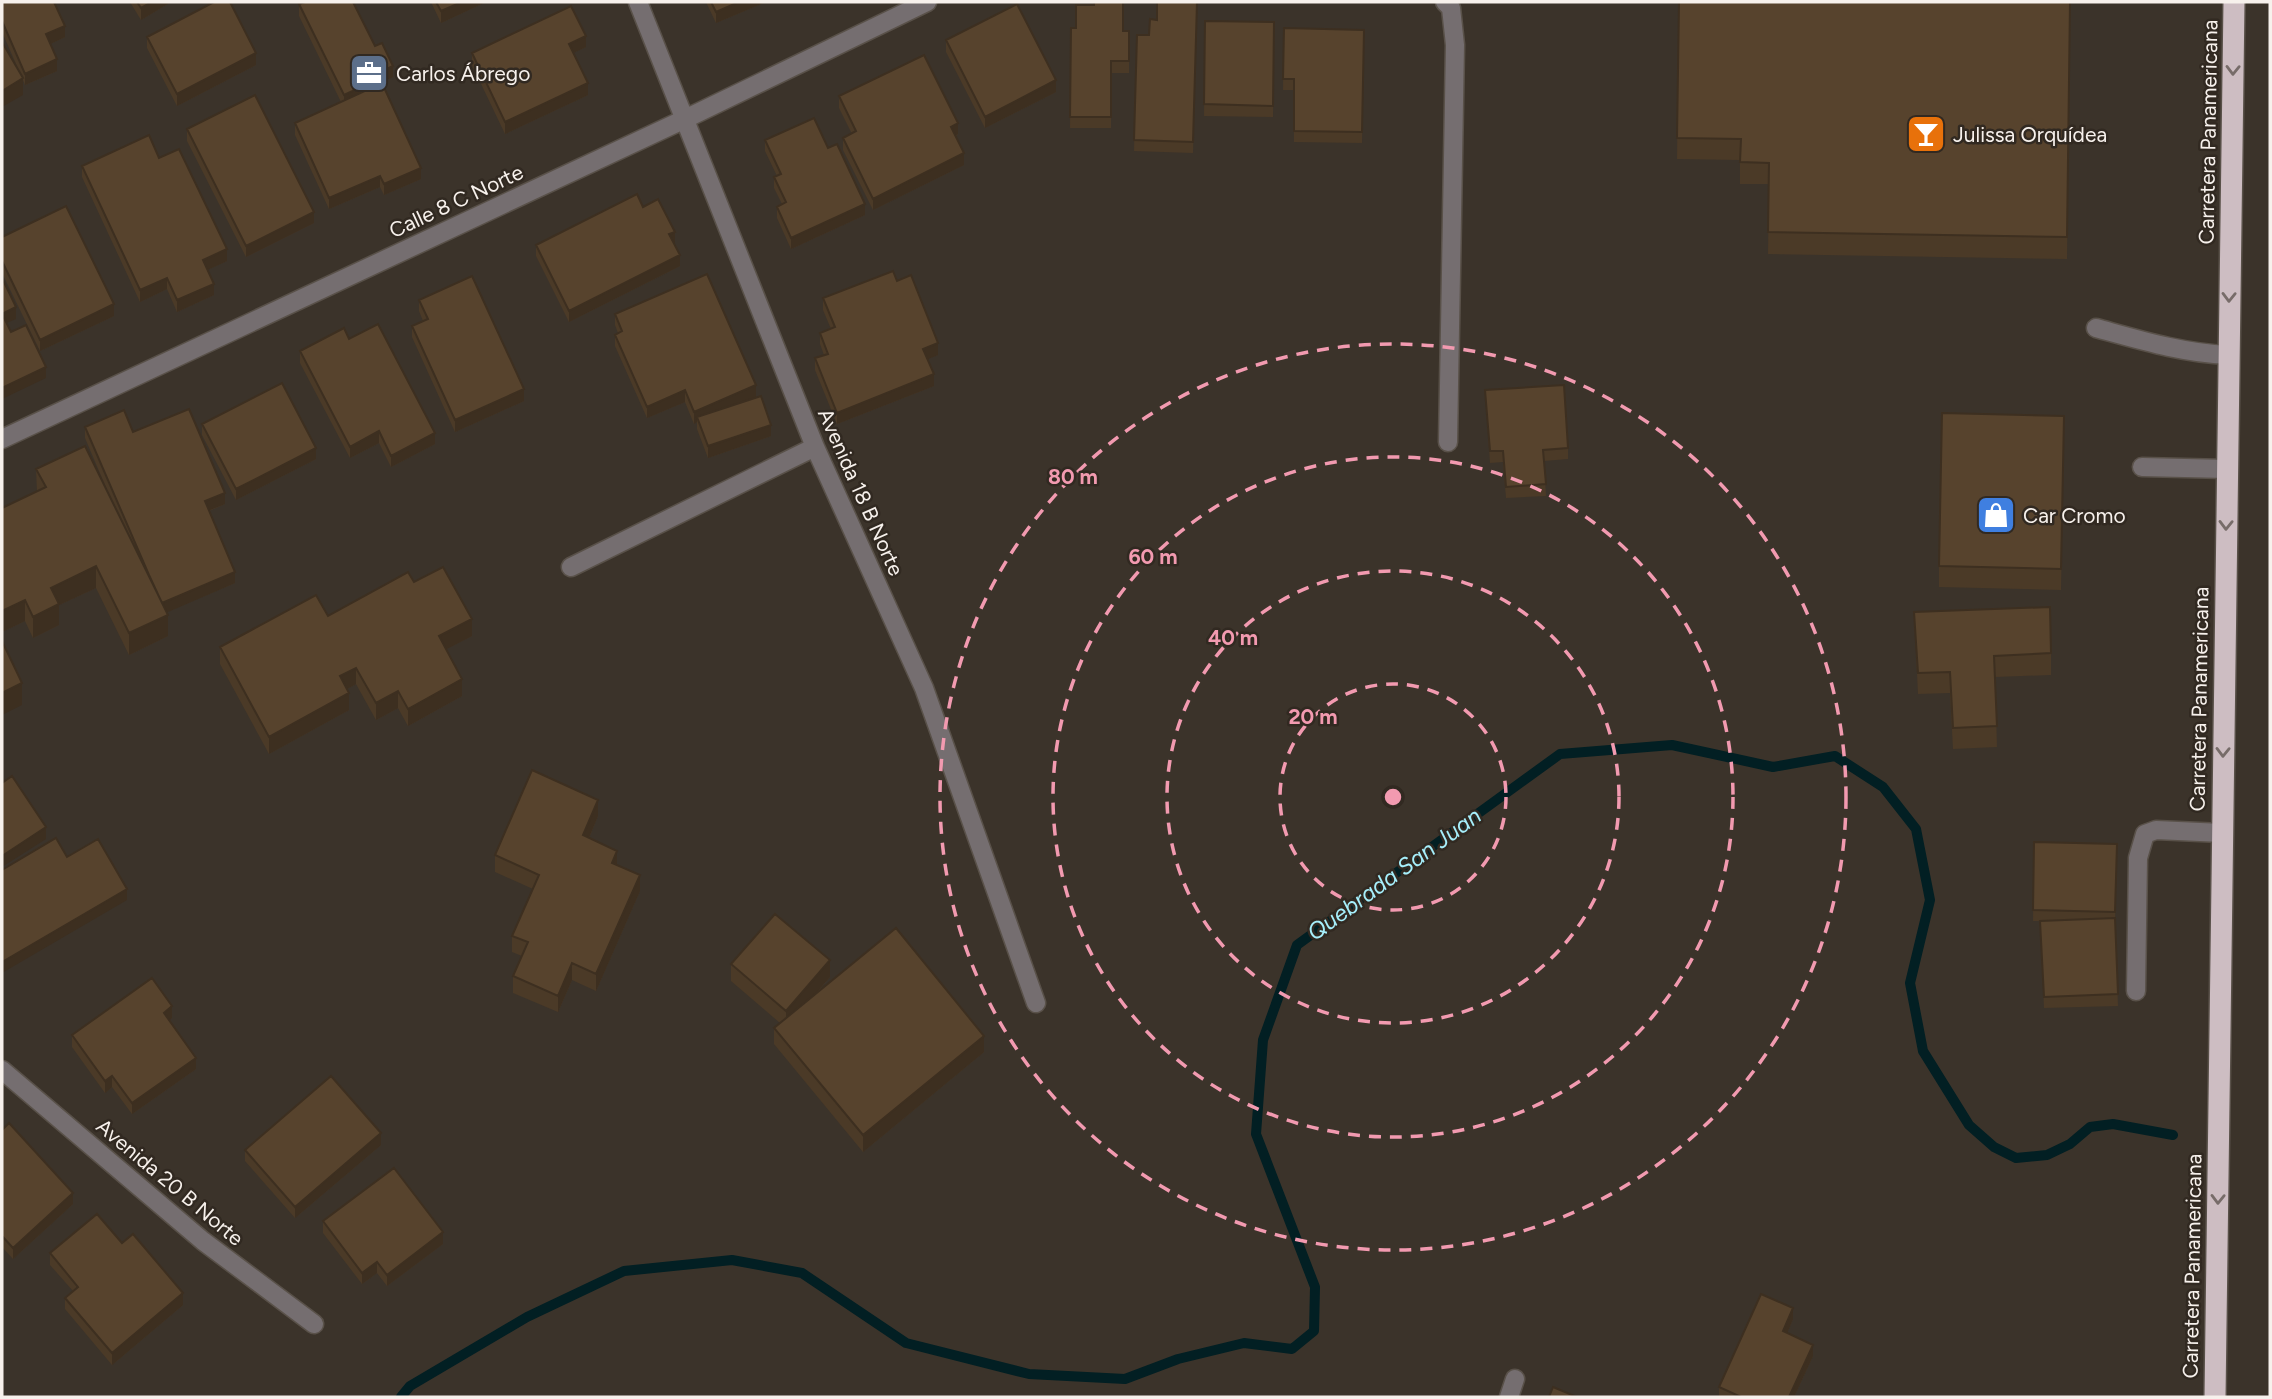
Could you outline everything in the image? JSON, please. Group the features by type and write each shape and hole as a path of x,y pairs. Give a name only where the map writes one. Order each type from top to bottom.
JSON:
{"highway":[{"name":"Carretera Panamericana","path":"2215,1397 2234,2"}],"street":[{"name":"Avenida 18 B Norte","path":"638,2 816,447 924,688 1036,1003"},
{"name":"Calle 8 C Norte","path":"2,439 685,119 927,2"},
{"path":"1445,2 1451,8 1455,45 1448,442"},
{"path":"2096,328 2165,347 2202,354 2228,355"},
{"path":"571,566 816,447"},
{"path":"2142,467 2227,469"},
{"path":"2136,991 2138,858 2145,834 2156,830 2222,832"},
{"name":"Avenida 20 B Norte","path":"2,1070 203,1241 314,1324"},
{"path":"1509,1397 1515,1379"}],"building":[{"path":"2,2 54,2 65,26 46,34 57,59 25,74 2,21"},
{"path":"137,2 152,2 141,8"},
{"path":"214,2 230,2 256,53 177,94 147,37"},
{"path":"353,2 375,46 382,43 393,66 368,78 370,83 344,95 299,4"},
{"path":"436,2 462,2 441,11"},
{"path":"711,2 739,2 716,12"},
{"path":"1094,2 1123,2 1123,31 1129,31 1129,61 1111,61 1111,117 1070,117 1071,28 1076,28 1076,5 1094,5"},
{"path":"1157,2 1197,2 1193,142 1134,140 1137,35 1149,35 1150,19 1157,20"},
{"path":"1679,2 2070,2 2067,237 1768,232 1769,163 1740,162 1741,139 1677,138"},
{"path":"1017,4 1056,80 985,117 946,40"},
{"path":"571,6 586,36 569,44 588,83 505,122 472,53"},
{"path":"1205,21 1274,22 1273,106 1204,104"},
{"path":"1284,28 1364,30 1362,132 1294,131 1294,79 1283,79"},
{"path":"2,42 23,78 2,91"},
{"path":"924,55 958,123 951,127 964,153 873,199 843,138 856,131 839,96"},
{"path":"382,83 421,168 384,184 380,176 329,198 295,123"},
{"path":"255,95 314,212 246,246 187,129"},
{"path":"814,118 828,148 837,144 865,204 791,238 777,207 786,202 774,177 781,174 765,140"},
{"path":"149,135 159,158 179,149 227,249 203,260 214,284 177,300 167,278 140,290 82,166"},
{"path":"637,194 643,207 658,199 675,232 669,234 680,255 569,311 536,245"},
{"path":"66,206 114,304 40,340 2,261 2,237"},
{"path":"893,271 897,281 911,275 938,343 923,349 934,374 837,413 815,358 828,354 820,333 835,327 823,298"},
{"path":"707,274 756,385 694,412 685,390 647,407 615,335 622,331 615,314"},
{"path":"472,276 524,389 455,420 412,326 428,319 419,300"},
{"path":"2,278 16,307 2,314"},
{"path":"2,314 11,332 26,325 46,367 2,388"},
{"path":"378,324 435,433 391,456 379,431 350,447 300,351 344,328 349,339"},
{"path":"282,383 316,448 236,489 202,424"},
{"path":"1564,385 1568,448 1543,450 1546,484 1506,487 1503,451 1490,451 1485,390"},
{"path":"761,396 771,425 708,446 697,417"},
{"path":"189,409 225,493 205,501 235,572 162,603 85,427 124,410 133,432"},
{"path":"1942,413 2064,416 2061,569 1939,566"},
{"path":"85,446 168,615 129,633 96,566 51,588 59,604 33,617 25,600 2,611 2,508 46,487 36,469"},
{"path":"443,567 472,619 439,636 462,679 408,709 398,691 376,703 356,668 340,676 349,693 269,737 220,647 316,595 328,616 408,572 414,582"},
{"path":"2050,607 2051,653 1994,656 1997,726 1953,728 1950,672 1918,673 1914,612"},
{"path":"2,641 22,683 2,693"},
{"path":"532,770 598,800 583,835 617,851 612,863 640,875 596,974 572,963 558,996 513,976 528,942 512,936 539,875 495,855"},
{"path":"12,776 46,827 2,856 2,783"},
{"path":"56,838 67,857 98,839 127,889 2,962 2,870"},
{"path":"2034,842 2117,844 2115,912 2033,910"},
{"path":"775,914 830,960 786,1011 731,964"},
{"path":"2115,918 2118,994 2044,997 2040,921"},
{"path":"896,928 984,1036 863,1135 774,1028"},
{"path":"152,978 172,1006 164,1013 196,1058 132,1103 112,1076 105,1081 72,1035"},
{"path":"331,1076 381,1133 295,1207 245,1150"},
{"path":"9,1123 73,1193 13,1248 2,1236 2,1130"},
{"path":"394,1168 443,1232 387,1275 377,1262 362,1273 323,1221"},
{"path":"97,1214 122,1243 133,1234 183,1293 112,1353 65,1298 78,1287 50,1253"},
{"path":"1761,1294 1793,1308 1783,1331 1813,1345 1789,1397 1741,1397 1719,1387"},
{"path":"1553,1387 1577,1397 1549,1397"}],"waterway":[{"name":"Quebrada San Juan","path":"401,1397 410,1386 527,1317 624,1271 732,1260 802,1273 906,1343 1029,1374 1125,1379 1178,1359 1244,1343 1292,1349 1314,1331 1315,1287 1256,1134 1263,1040 1297,945 1560,754 1672,745 1773,767 1835,756 1883,787 1916,829 1930,900 1910,983 1923,1051 1969,1125 1994,1147 2016,1158 2047,1155 2070,1144 2090,1127 2113,1124 2173,1135"}],"place":[{"name":"Carlos Ábrego","path":"369,73"},
{"name":"Julissa Orquídea","path":"1926,134"},
{"name":"Car Cromo","path":"1996,515"}]}
